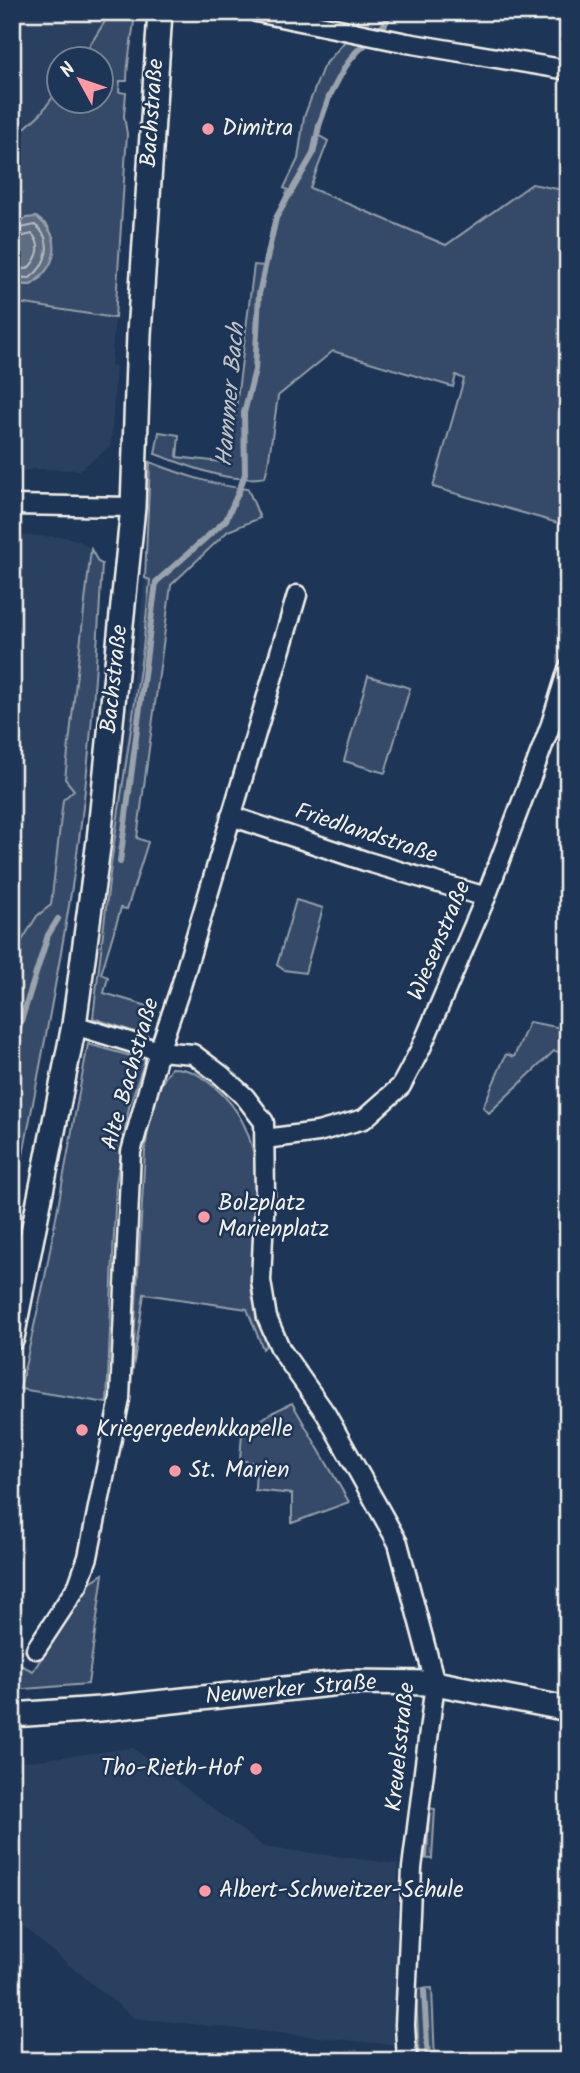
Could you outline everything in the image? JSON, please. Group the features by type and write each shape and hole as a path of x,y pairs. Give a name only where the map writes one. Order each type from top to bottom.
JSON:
{"street":[{"name":"Bachstraße","path":"12,1338 74,1025 99,840 133,507 139,334 160,12"},
{"path":"256,12 407,43 568,70"},
{"path":"12,505 133,507"},
{"name":"Alte Bachstraße","path":"36,1650 78,1585 88,1557 120,1399 131,1152 297,596"},
{"name":"Wiesenstraße","path":"265,1139 318,1132 364,1119 401,1086 421,1048 486,897 568,670"},
{"name":"Friedlandstraße","path":"231,816 365,862 486,897"},
{"path":"74,1025 159,1051 193,1054 221,1074 245,1097 264,1122 265,1139"},
{"name":"Kreuelsstraße","path":"265,1139 261,1281 267,1318 281,1350 326,1414 398,1543 435,1683 412,1868 405,2025 407,2061"},
{"name":"Neuwerker Straße","path":"12,1715 100,1709 349,1682 435,1683 568,1709"}],"shaded area":[{"path":"12,12 111,12 89,46 46,46 46,106 12,140"},
{"path":"111,12 135,12 127,81 120,81 119,92 126,93 124,116 127,134 115,318 12,302 12,284 31,285 41,278 54,239 47,225 36,217 12,224 12,140 46,106 46,116 116,116 116,46 89,46"},
{"path":"346,40 369,44 343,73 331,97 318,135 328,141 310,188 446,245 532,184 568,191 568,526 433,487 464,379 456,375 453,387 333,351 278,396 265,477 251,479 223,476 155,454 159,432 179,435 177,457 229,463 254,265 264,266 273,221 288,190 284,188 298,159 304,117 323,67"},
{"path":"12,302 115,318 111,365 116,366 111,446 80,470 32,469 12,472"},
{"path":"150,462 211,482 248,489 260,518 228,531 171,585 137,838 148,842 127,909 121,908 101,974 108,977 104,993 154,1008 148,1029 138,1033 93,1018 150,580 145,578"},
{"path":"12,535 66,537 80,541 91,549 65,779 74,790 63,800 51,905 37,916 12,957"},
{"path":"91,549 102,564 83,811 57,973 12,1213 12,1092 19,1066 12,1064 12,957 37,916 51,905 63,800 74,790 65,779"},
{"path":"145,578 150,580 143,648 112,857"},
{"path":"368,676 410,688 385,773 344,761"},
{"path":"296,900 323,908 305,973 284,970 277,965"},
{"path":"529,1022 568,1029 568,1053 554,1051 489,1113 483,1107 506,1054 514,1057"},
{"path":"88,1044 145,1060 129,1107 116,1183 107,1403 20,1389 45,1277"},
{"path":"171,1068 191,1071 207,1081 234,1107 245,1126 255,1165 256,1186 252,1295 271,1340 263,1349 247,1309 144,1294 132,1375 145,1151 156,1097"},
{"path":"292,1403 349,1502 292,1523 292,1494 255,1490 256,1463 240,1460 242,1433 271,1413"},
{"path":"103,1574 88,1684 12,1690 12,1661 33,1671 68,1617 84,1586"},
{"name":"Albert-Schweitzer-Schule","path":"133,1748 264,1847 398,1864 395,2045 134,2018 12,1918 12,1763"},
{"path":"423,1807 435,1809 432,1859 418,1858"},
{"path":"432,1988 435,2061 419,2061 416,1989"}],"water":[{"path":"36,217 51,234 54,243 52,261 31,285 12,284 12,224"}],"waterway":[{"name":"Hammer Bach","path":"120,862 156,582 226,520 239,491 245,474 244,413 255,370 259,294 276,218 313,154 329,97 345,67 355,53 385,24 390,12"},
{"name":"Hammer Bach","path":"12,1050 48,935 58,919"},
{"path":"425,1856 427,1812"},
{"path":"424,1991 428,2061"}],"place":[{"name":"Dimitra","path":"208,129"},
{"name":"Bolzplatz Marienplatz","path":"204,1217"},
{"name":"Kriegergedenkkapelle","path":"82,1430"},
{"name":"St. Marien","path":"175,1471"},
{"name":"Tho-Rieth-Hof","path":"256,1769"},
{"name":"Albert-Schweitzer-Schule","path":"205,1891"}]}
